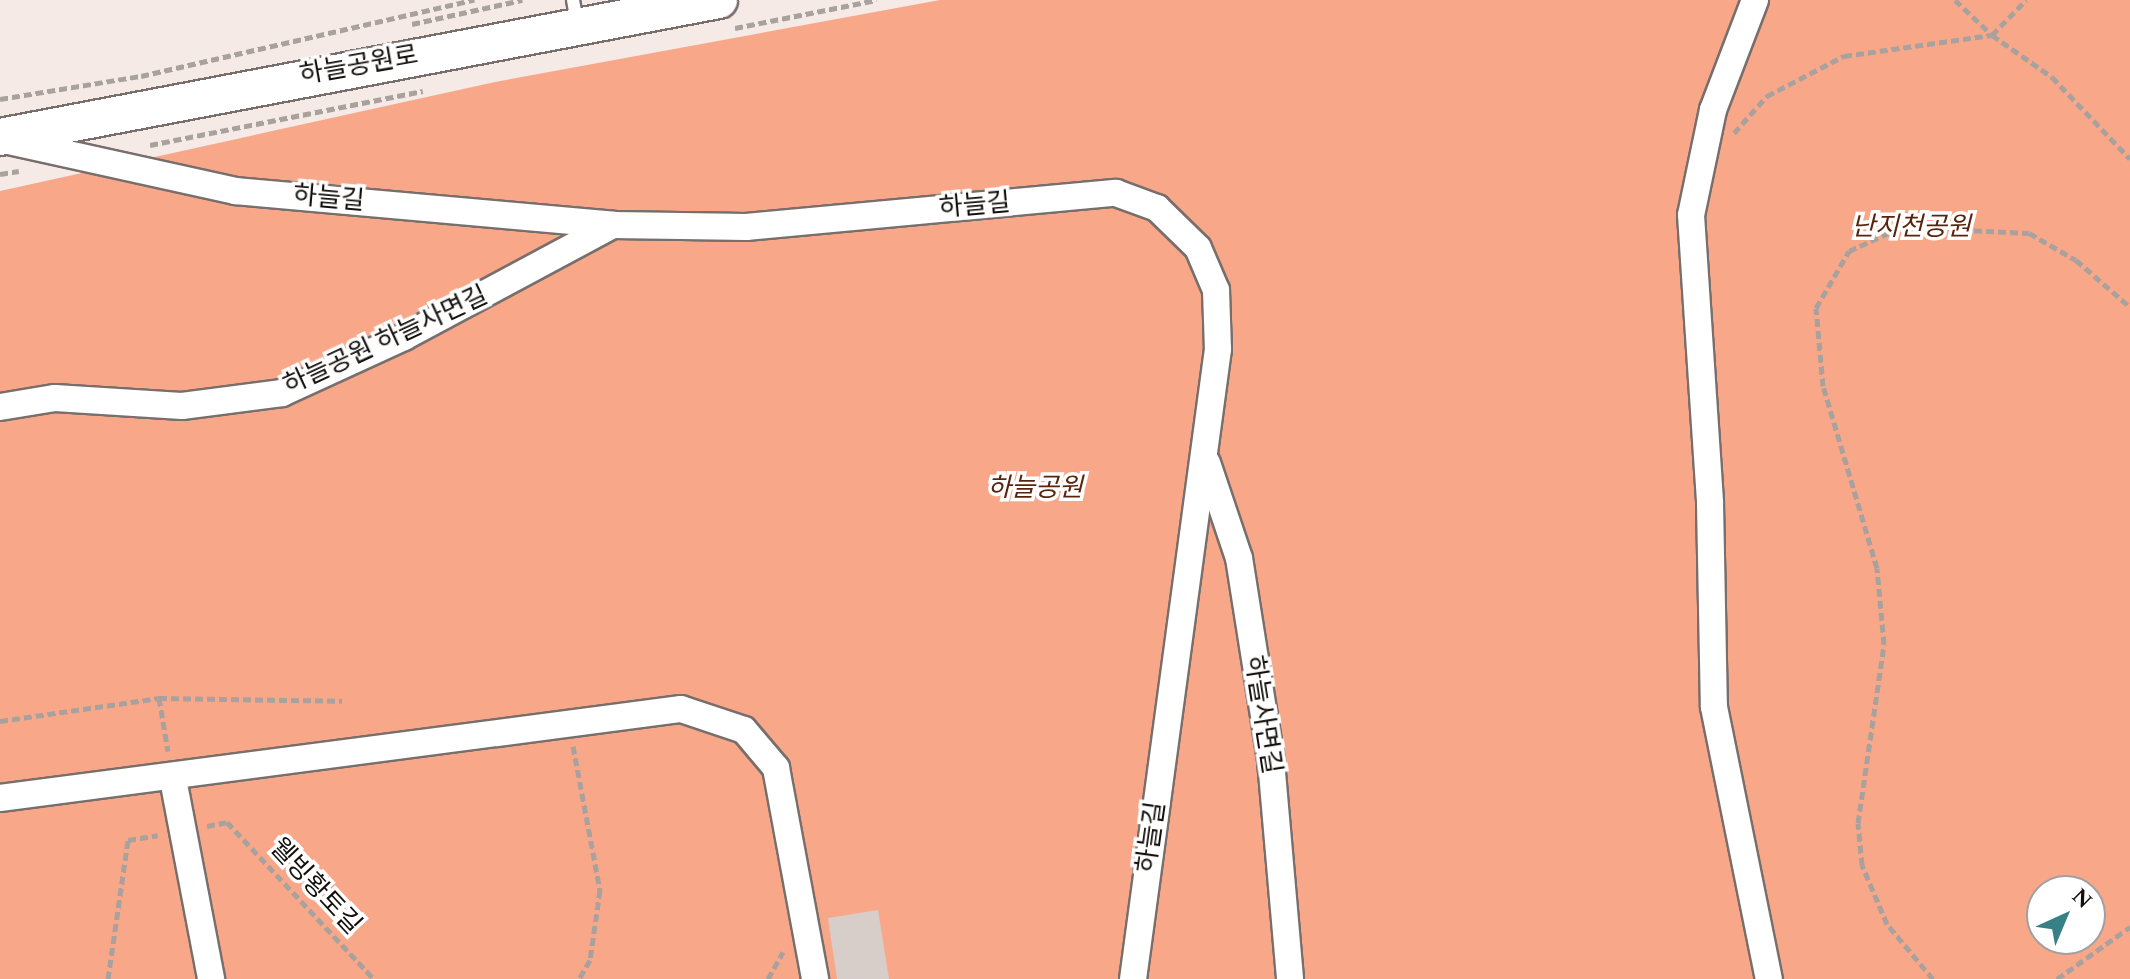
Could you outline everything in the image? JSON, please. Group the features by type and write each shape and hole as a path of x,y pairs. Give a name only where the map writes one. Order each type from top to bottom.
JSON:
{"street":[{"name":"하늘공원로","path":"0,138 575,13 719,0"},
{"path":"1755,0 1713,110 1691,215 1706,413 1714,707 1769,979"},
{"name":"하늘길","path":"0,138 235,191 613,225 746,227 1116,193 1157,208 1198,248 1216,290 1218,349 1133,979"},
{"name":"하늘공원 하늘사면길","path":"0,407 55,398 182,406 282,393 404,337 613,225"},
{"name":"하늘사면길","path":"1205,456 1239,558 1271,761 1290,979"},
{"path":"0,798 173,779 681,709 744,730 776,768 815,979"},
{"path":"173,779 180,831 211,979"}],"path":[{"path":"0,99 141,76 474,0"},
{"path":"1955,0 1992,35 2052,77 2130,159"},
{"path":"1700,170 1767,96 1844,56 1992,35 2026,0"},
{"path":"1933,979 1887,924 1862,865 1858,823 1884,644 1877,568 1823,386 1814,341 1816,308 1849,251 1902,227 2029,233 2076,260 2130,307"},
{"path":"159,698 173,779"},
{"path":"0,721 159,698 342,701"},
{"path":"568,725 600,890 590,960 579,979"},
{"name":"웰빙황토길","path":"227,822 374,979"},
{"path":"108,979 128,840 180,831"},
{"path":"2060,979 2130,927"}],"green space":[{"name":"하늘공원","path":"940,0 2130,0 2130,979 0,979 0,191 495,82"}],"building":[{"path":"878,910 889,979 837,979 828,918"}],"park label":[{"name":"난지천공원","path":"1911,228"}]}
